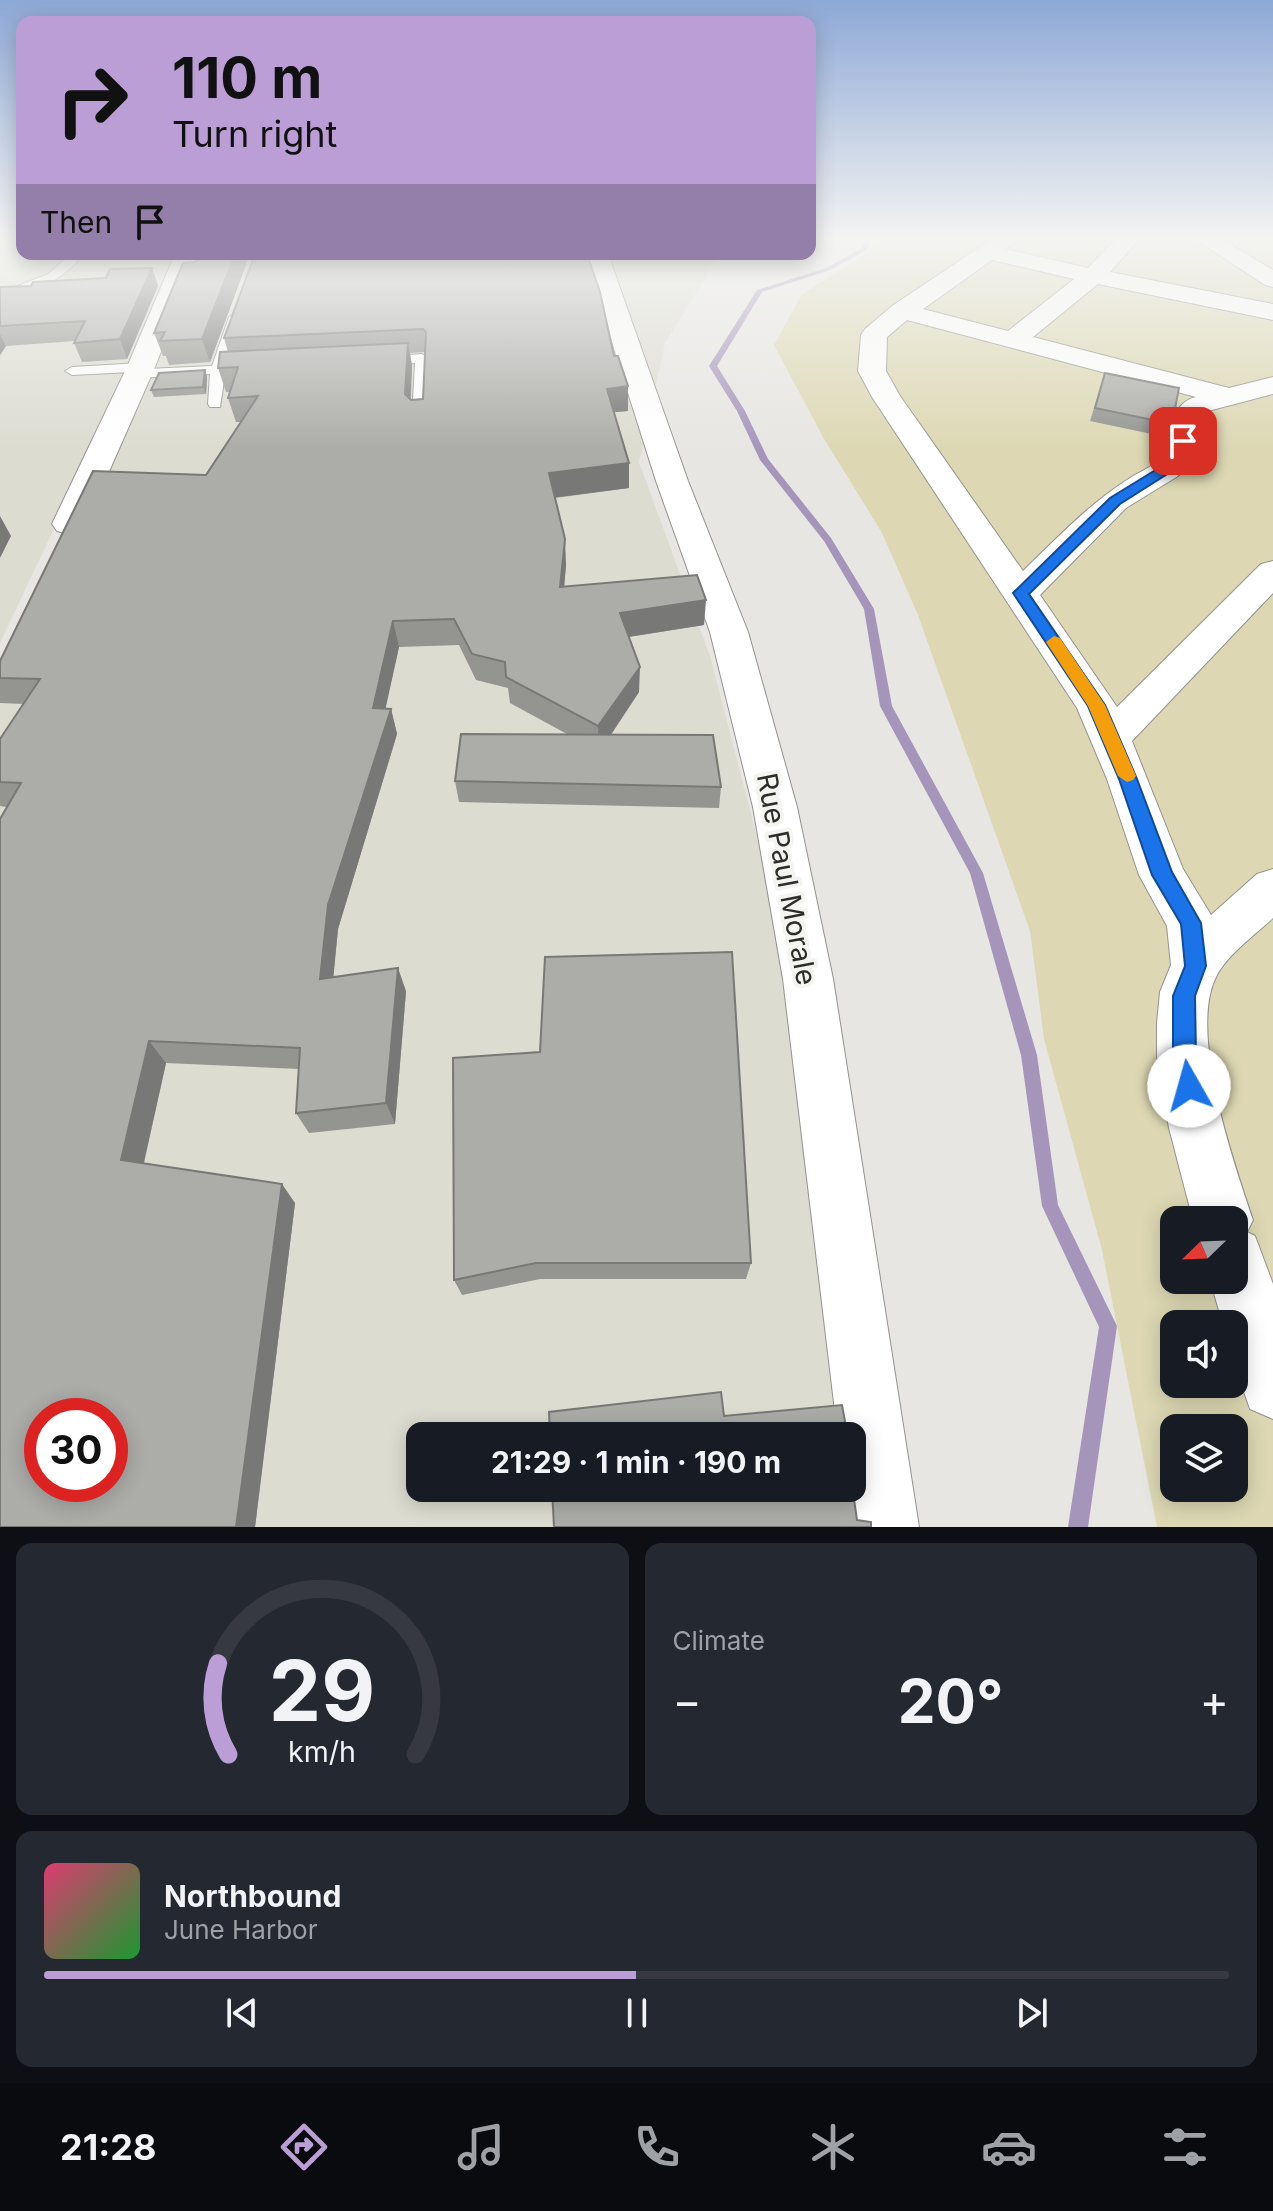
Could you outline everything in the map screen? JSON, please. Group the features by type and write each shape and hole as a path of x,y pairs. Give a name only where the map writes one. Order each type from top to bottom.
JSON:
{"street":[{"path":"59,546 165,308"},
{"name":"Rue Paul Morale","path":"614,308 672,481 729,632 775,807 808,979 884,1527"},
{"path":"905,308 874,335 872,371 886,397 1096,705 1111,737 1162,875 1191,923 1196,966"},
{"path":"1012,341 1053,308"},
{"path":"901,311 1226,396"},
{"path":"1021,593 1115,501 1167,469 1180,455 1187,419 1198,405 1273,385"},
{"path":"1111,737 1273,572"},
{"path":"1219,1206 1200,1144 1184,1057 1184,996 1196,966 1273,888"},
{"path":"1245,1294 1273,1386"}],"lane":[{"path":"215,404 218,370 239,308"},
{"path":"359,362 422,358 420,418"},
{"path":"72,371 265,367"}],"shaded area":[{"path":"0,308 156,308 137,353 0,643"},
{"path":"176,308 686,308 665,343 639,462 711,659 768,880 805,1116 837,1422 406,1422 406,1502 845,1502 848,1527 0,1527 0,682"},
{"path":"794,308 1273,308 1273,1527 1157,1527 1102,1250 1044,1039 1030,931 918,615 882,533 823,437 774,345"}],"building":[{"path":"0,308 134,308 120,339 74,343 85,321 0,326"},
{"path":"164,308 214,308 202,339 160,341 165,332 154,333"},
{"path":"235,308 604,308 614,356 618,356 628,386 607,389 629,463 549,473 565,539 560,587 697,575 706,600 620,613 640,667 598,726 506,677 505,662 472,654 454,619 393,621 373,708 391,709 328,905 320,979 398,968 386,1103 296,1113 300,1048 149,1041 121,1160 282,1184 236,1527 0,1527 0,819 21,783 0,782 0,739 40,679 0,678 0,661 93,471 206,475 258,396 228,398 238,367 218,368 220,352 408,343 405,394 411,400 423,399 426,332 423,329 224,338"},
{"path":"205,370 203,387 151,390 159,373"},
{"path":"1105,373 1179,388 1172,424 1095,408"},
{"path":"461,734 713,735 721,787 455,781"},
{"path":"732,952 751,1263 536,1263 454,1280 453,1058 540,1052 545,957"},
{"path":"721,1392 724,1416 842,1405 845,1422 549,1422 549,1412"},
{"path":"553,1502 854,1502 857,1520 871,1522 871,1527 554,1527"}],"waterway":[{"path":"748,308 713,366 741,411 764,460 828,540 869,609 886,706 976,873 1029,1055 1050,1206 1108,1326 1078,1527"}],"slow traffic":[{"path":"1054,642 1096,705 1127,776"}],"route":[{"path":"1183,441 1180,455 1167,469 1115,501 1021,593 1096,705 1128,779 1162,875 1191,923 1196,966 1184,996 1184,1057 1189,1086"}]}
